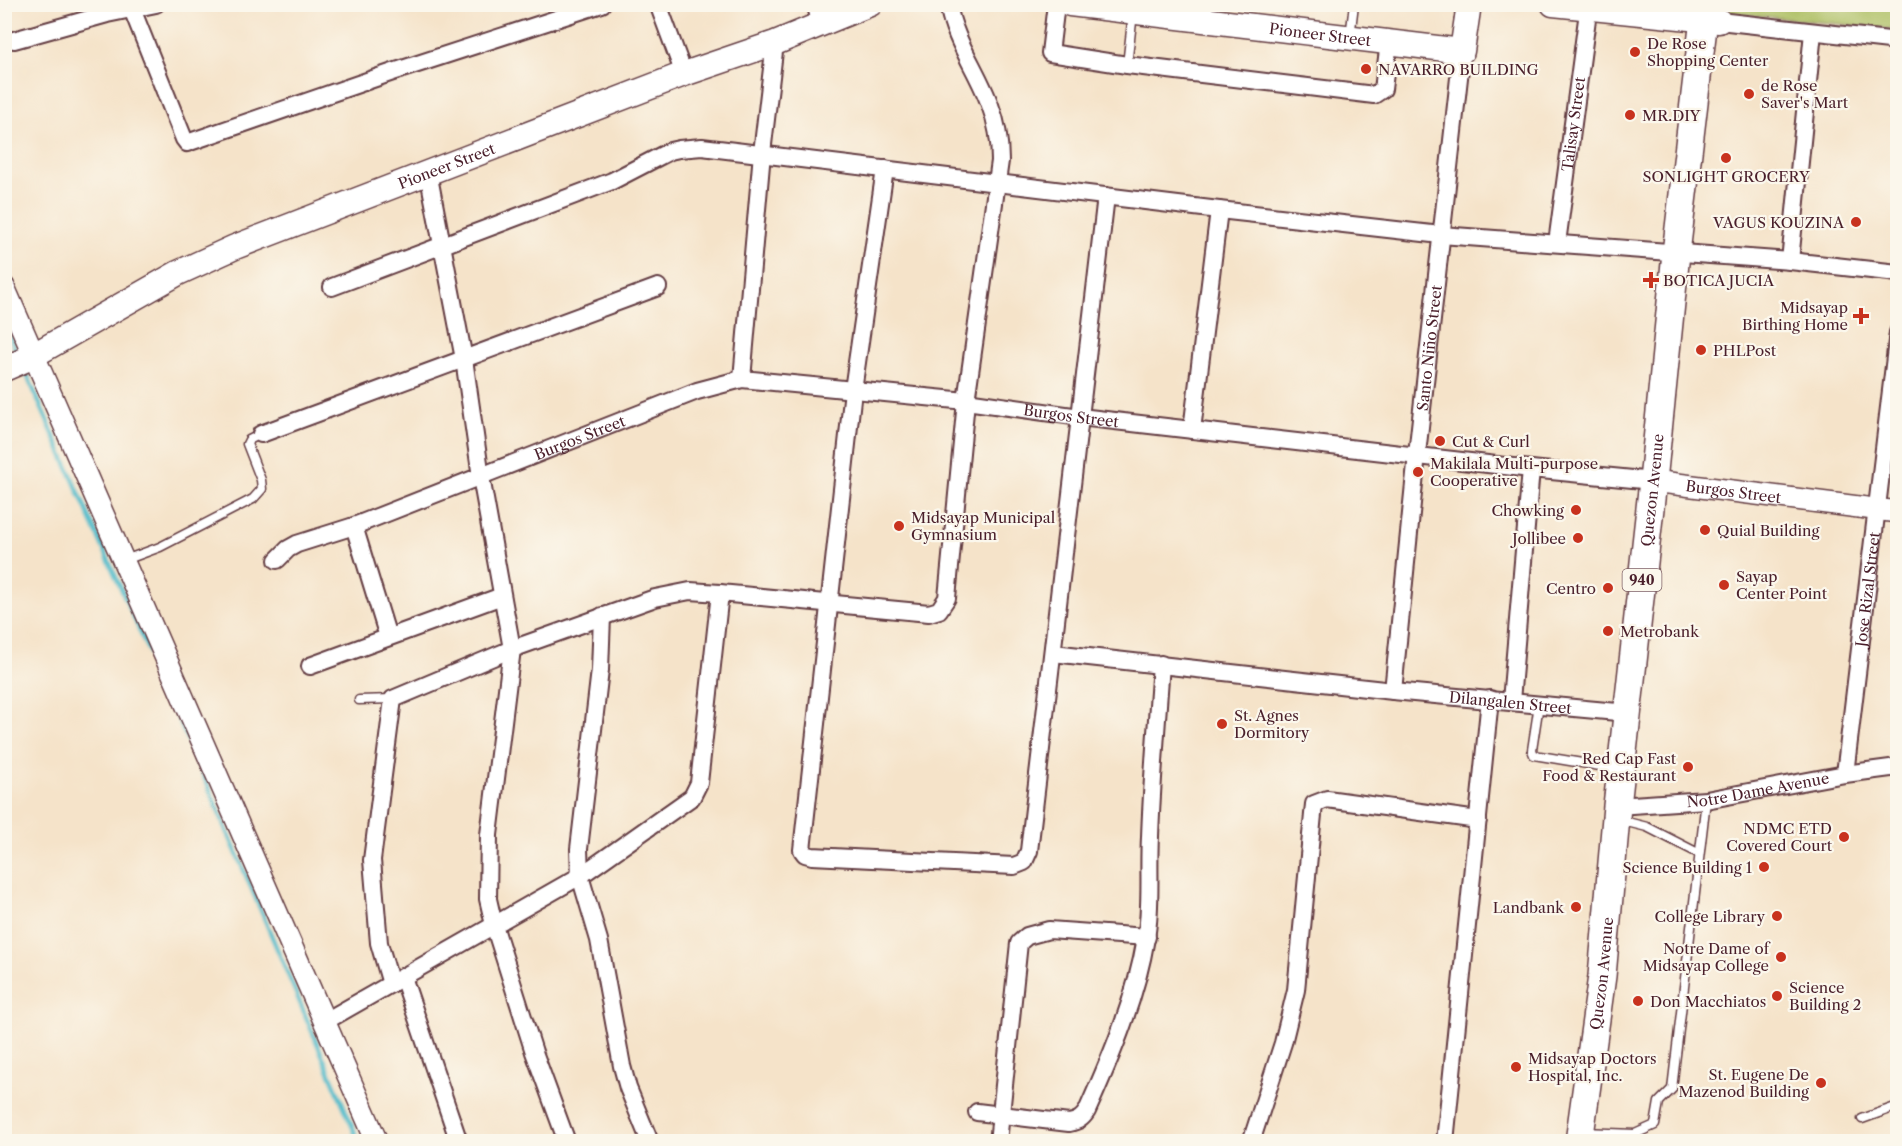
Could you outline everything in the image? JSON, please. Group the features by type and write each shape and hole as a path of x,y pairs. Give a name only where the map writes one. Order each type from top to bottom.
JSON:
{"main road":[{"name":"Pioneer Street","path":"19,362 178,273 235,247 684,74 775,43 818,14 870,4"},
{"name":"Pioneer Street","path":"1070,4 1462,51"},
{"name":"Santo Niño Street","path":"1462,51 1469,4"},
{"path":"1553,4 1709,12"},
{"name":"Quezon Avenue","path":"1580,1137 1602,976 1616,813 1676,253 1709,12"}],"street":[{"path":"14,40 130,6 156,4"},
{"path":"130,6 187,143 393,72 602,4"},
{"path":"658,4 684,74"},
{"path":"459,1142 397,980 379,943 372,861 393,699 602,616 675,593 690,591 720,593 929,613 939,609 946,598 966,401 998,183 1000,145 990,104 953,27 948,4"},
{"path":"1056,4 1050,53 1374,96 1383,89 1389,42"},
{"name":"Talisay Street","path":"1557,243 1589,7"},
{"path":"1709,12 1813,32 1898,41"},
{"path":"1790,261 1813,32"},
{"path":"742,379 762,153 775,43"},
{"name":"Santo Niño Street","path":"1393,691 1462,51"},
{"path":"332,287 612,181 651,163 663,154 679,149 702,147 1441,235 1790,261 1898,273"},
{"path":"885,170 853,390 802,850 805,854 812,856 1014,867 1024,862 1029,851 1106,196"},
{"path":"428,172 464,359 481,477 512,650 489,836 488,899 534,1052 567,1142"},
{"path":"1192,430 1219,210"},
{"path":"4,287 19,362 125,560 155,635 377,1142"},
{"path":"261,434 658,287"},
{"name":"Jose Rizal Street","path":"1845,774 1887,510 1898,332"},
{"name":"Burgos Street","path":"277,560 297,544 354,526 676,399 742,379 966,401 1080,417 1653,481 1887,510"},
{"path":"1510,701 1531,469"},
{"path":"354,526 388,637"},
{"path":"324,1022 579,876 692,797 699,783 720,593"},
{"path":"310,666 502,596"},
{"path":"602,616 600,670 579,849 579,876 597,932 622,1066 628,1088 650,1142"},
{"name":"Dilangalen Street","path":"1053,653 1393,691 1628,713"},
{"path":"977,1112 1069,1123 1082,1118 1110,1059 1138,979 1146,937 1149,912 1149,839 1161,664"},
{"path":"1445,1142 1490,699"},
{"name":"Notre Dame Avenue","path":"1616,813 1898,767"},
{"path":"1251,1142 1283,1043 1296,990 1314,804 1327,799 1478,820"},
{"path":"998,1142 1019,943 1028,936 1049,930 1146,937"}],"lane":[{"path":"1350,37 1354,4"},
{"path":"1127,65 1133,13"},
{"path":"125,560 159,547 253,499 262,489 261,480 247,444 249,440 261,434"},
{"path":"359,700 393,699"},
{"path":"1539,704 1532,750 1534,755 1622,769"},
{"path":"1580,1137 1635,1134 1655,1125 1659,1102 1672,1089 1706,800"},
{"path":"1616,813 1698,853"},
{"path":"1862,1119 1898,1106"}],"green space":[{"path":"1729,5 1897,5 1897,30 1729,13"}],"waterway":[{"path":"4,323 18,355"},
{"path":"24,368 211,793 359,1142"}],"place":[{"name":"De Rose Shopping Center","path":"1635,52"},
{"name":"NAVARRO BUILDING","path":"1366,69"},
{"name":"de Rose Saver's Mart","path":"1749,94"},
{"name":"MR.DIY","path":"1630,115"},
{"name":"SONLIGHT GROCERY","path":"1726,158"},
{"name":"VAGUS KOUZINA","path":"1856,222"},
{"name":"BOTICA JUCIA","path":"1651,280"},
{"name":"Midsayap Birthing Home","path":"1861,316"},
{"name":"PHLPost","path":"1701,350"},
{"name":"Cut & Curl","path":"1440,441"},
{"name":"Makilala Multi-purpose Cooperative","path":"1418,472"},
{"name":"Chowking","path":"1576,510"},
{"name":"Midsayap Municipal Gymnasium","path":"899,526"},
{"name":"Quial Building","path":"1705,530"},
{"name":"Jollibee","path":"1578,538"},
{"name":"Sayap Center Point","path":"1724,585"},
{"name":"Centro","path":"1608,588"},
{"name":"Metrobank","path":"1608,631"},
{"name":"St. Agnes Dormitory","path":"1222,724"},
{"name":"Red Cap Fast Food & Restaurant","path":"1688,767"},
{"name":"NDMC ETD Covered Court","path":"1844,837"},
{"name":"Science Building 1","path":"1764,867"},
{"name":"Landbank","path":"1576,907"},
{"name":"College Library","path":"1777,916"},
{"name":"Notre Dame of Midsayap College","path":"1781,957"},
{"name":"Science Building 2","path":"1777,996"},
{"name":"Don Macchiatos","path":"1638,1001"},
{"name":"Midsayap Doctors Hospital, Inc.","path":"1516,1067"},
{"name":"St. Eugene De Mazenod Building","path":"1821,1083"}]}
